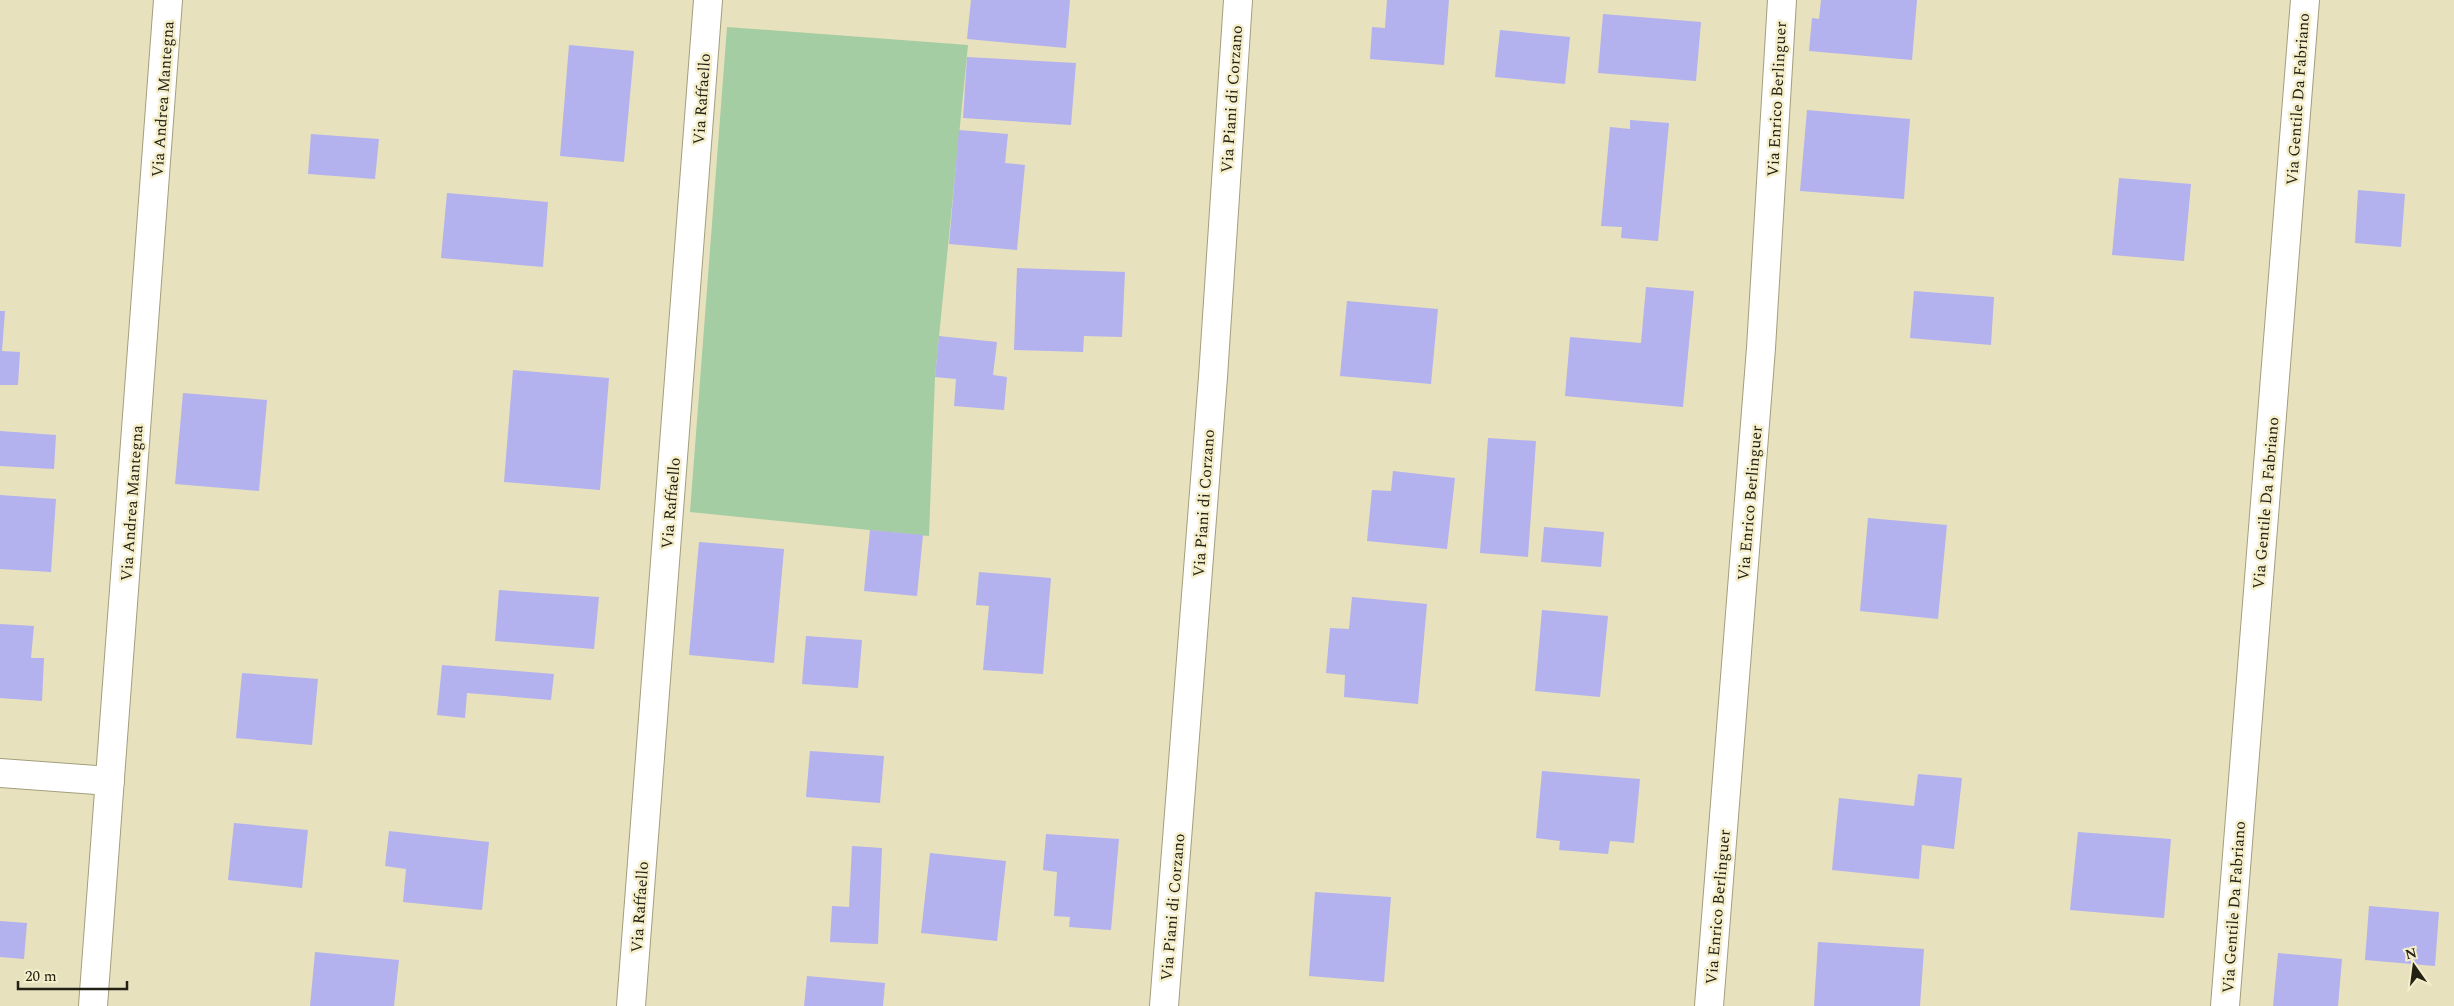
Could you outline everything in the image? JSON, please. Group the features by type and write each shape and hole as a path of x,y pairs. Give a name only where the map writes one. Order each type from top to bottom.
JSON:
{"street":[{"name":"Via Andrea Mantegna","path":"93,1006 168,0"},
{"name":"Via Raffaello","path":"631,1006 708,0"},
{"name":"Via Piani di Corzano","path":"1164,1006 1213,378 1238,0"},
{"name":"Via Enrico Berlinguer","path":"1708,1006 1761,348 1782,0"},
{"name":"Via Gentile Da Fabriano","path":"2226,1006 2304,0"},
{"path":"0,773 110,781"}],"green space":[{"path":"727,27 968,45 935,377 929,536 690,512"}],"building":[{"path":"971,0 1070,0 1066,48 967,39"},
{"path":"1387,0 1449,0 1444,65 1370,59 1372,27 1385,28"},
{"path":"1821,0 1917,0 1912,60 1809,51 1812,18 1819,19"},
{"path":"1603,14 1701,22 1696,81 1598,73"},
{"path":"1500,30 1570,37 1565,84 1495,77"},
{"path":"569,45 634,51 624,162 560,156"},
{"path":"967,57 1076,63 1071,125 963,118"},
{"path":"1807,110 1910,119 1904,199 1800,191"},
{"path":"1630,120 1669,123 1658,241 1621,238 1622,227 1601,226 1610,127 1630,129"},
{"path":"959,130 1008,134 1005,163 1025,165 1017,250 949,244"},
{"path":"311,134 379,139 375,179 308,174"},
{"path":"2119,178 2191,184 2184,261 2112,255"},
{"path":"2358,190 2405,194 2401,247 2355,243"},
{"path":"447,193 548,202 543,267 441,258"},
{"path":"1017,268 1125,272 1122,337 1084,336 1083,352 1014,350"},
{"path":"1646,287 1694,291 1683,407 1565,396 1570,337 1641,343"},
{"path":"1914,291 1994,297 1991,345 1910,338"},
{"path":"1347,301 1438,309 1431,384 1340,376"},
{"path":"0,311 5,311 2,351 20,352 18,385 0,385"},
{"path":"939,336 997,342 993,375 1007,377 1004,410 954,406 956,379 935,377"},
{"path":"513,370 609,378 600,490 504,482"},
{"path":"183,393 267,400 259,491 175,484"},
{"path":"0,431 56,435 54,469 0,466"},
{"path":"1488,438 1536,441 1528,557 1480,553"},
{"path":"1393,471 1455,478 1447,549 1367,541 1372,490 1391,491"},
{"path":"0,495 56,499 51,572 0,569"},
{"path":"1868,518 1947,525 1938,619 1860,611"},
{"path":"1544,527 1604,532 1601,567 1541,562"},
{"path":"870,530 923,535 917,596 864,591"},
{"path":"699,542 784,549 774,663 689,655"},
{"path":"979,572 1051,578 1043,674 983,670 989,606 976,605"},
{"path":"499,590 599,597 594,649 495,641"},
{"path":"1352,597 1427,604 1418,704 1344,697 1345,675 1326,673 1330,628 1349,629"},
{"path":"1542,610 1608,616 1600,697 1535,691"},
{"path":"0,624 34,626 31,658 44,658 42,701 0,698"},
{"path":"806,636 862,640 858,688 802,684"},
{"path":"442,665 554,674 551,700 467,693 465,718 437,715"},
{"path":"242,673 318,679 312,745 236,738"},
{"path":"810,751 884,756 880,803 806,797"},
{"path":"1542,771 1640,779 1634,843 1610,841 1608,854 1559,850 1560,841 1536,838"},
{"path":"1918,774 1962,778 1954,849 1922,845 1919,879 1832,870 1839,798 1914,806"},
{"path":"234,823 308,830 302,888 228,880"},
{"path":"389,831 489,842 482,910 403,902 406,869 385,866"},
{"path":"2078,832 2171,839 2164,918 2070,910"},
{"path":"1046,834 1119,839 1111,930 1069,927 1070,917 1054,916 1057,872 1043,870"},
{"path":"852,846 882,848 878,944 830,942 832,906 849,907"},
{"path":"930,853 1006,861 997,941 921,933"},
{"path":"1315,892 1391,897 1384,982 1309,976"},
{"path":"2369,906 2439,912 2435,966 2365,960"},
{"path":"0,921 27,923 24,959 0,957"},
{"path":"1818,942 1924,949 1920,1006 1814,1006"},
{"path":"315,952 399,960 394,1006 310,1006"},
{"path":"2278,953 2342,959 2338,1006 2273,1006"},
{"path":"807,976 885,983 883,1006 804,1006"}]}
